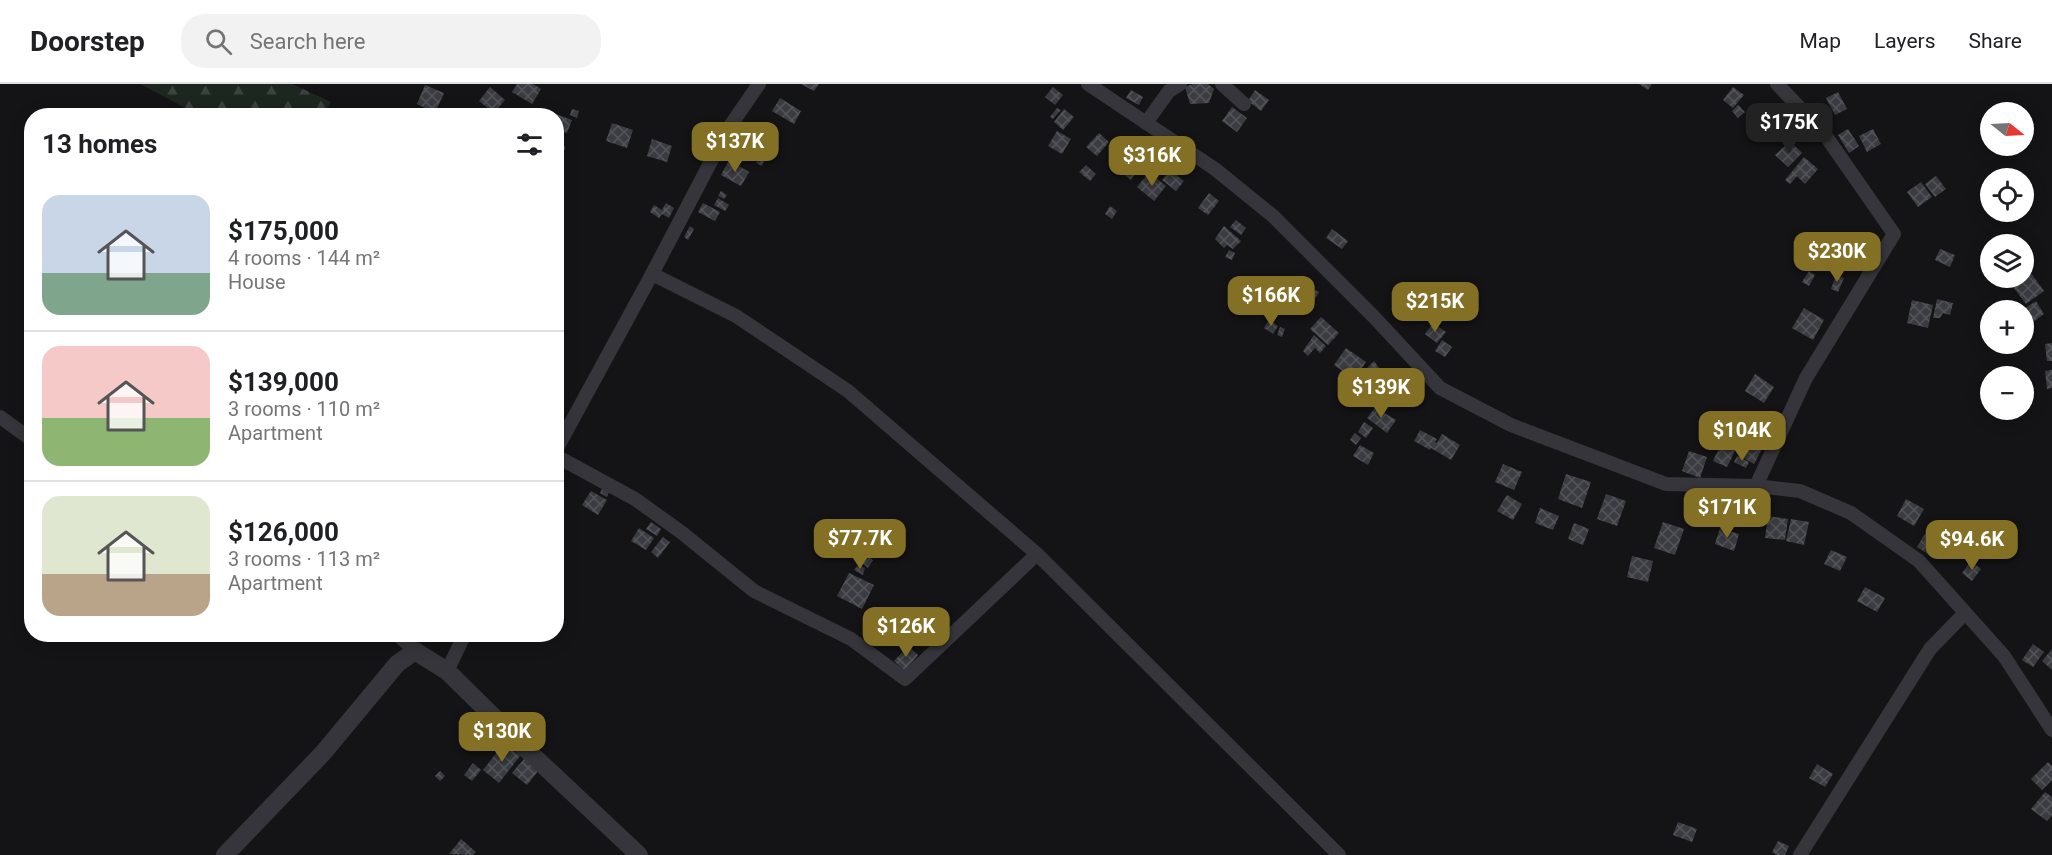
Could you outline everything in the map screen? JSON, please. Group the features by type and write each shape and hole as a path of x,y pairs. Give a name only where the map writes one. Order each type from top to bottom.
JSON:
{"street":[{"path":"564,435 728,129 759,84"},
{"path":"1088,84 1215,169 1273,216 1374,317 1440,388 1511,425 1666,484 1756,486 1800,491 1851,513 1918,561 2004,656 2052,730"},
{"path":"1146,123 1169,91 1180,84"},
{"path":"1222,84 1244,104"},
{"path":"1756,486 1806,378 1894,234 1824,132 1777,84"},
{"path":"652,274 736,316 848,391 1037,554 1339,855"},
{"path":"0,417 24,434"},
{"path":"564,460 634,499 681,532 754,591 851,639 905,679 1037,554"},
{"path":"1800,855 1930,649 1965,613"},
{"path":"405,642 415,651 447,671 639,855"},
{"path":"447,671 461,642"},
{"path":"225,855 322,753 398,664 415,651"}],"green space":[{"path":"140,84 292,84 331,102 328,108 186,108"}],"building":[{"path":"517,84 533,84 541,89 532,104 512,92"},
{"path":"801,84 819,84 814,91"},
{"path":"1193,84 1208,84 1214,89 1209,103 1190,104 1185,87"},
{"path":"1639,84 1652,84 1648,90"},
{"path":"425,85 444,93 437,108 425,108 417,104"},
{"path":"490,87 505,100 498,108 488,108 479,101"},
{"path":"1053,87 1063,95 1055,105 1045,97"},
{"path":"1733,87 1744,95 1733,108 1723,100"},
{"path":"1131,90 1143,97 1139,105 1126,98"},
{"path":"1255,90 1269,100 1261,111 1248,101"},
{"path":"1838,92 1847,109 1835,115 1826,98"},
{"path":"780,98 801,111 794,124 772,111"},
{"path":"1738,105 1745,112 1738,118 1732,111"},
{"path":"1232,107 1247,118 1237,132 1222,121"},
{"path":"1057,108 1061,110 1053,119 1050,117"},
{"path":"1761,108 1776,123 1761,138 1746,123"},
{"path":"572,109 579,111 577,118 570,115"},
{"path":"1064,109 1074,117 1063,130 1054,122"},
{"path":"564,117 572,120 567,133 564,132"},
{"path":"1785,120 1793,128 1781,141 1773,133"},
{"path":"612,123 633,130 627,148 606,141"},
{"path":"1848,129 1859,146 1849,153 1838,135"},
{"path":"1873,129 1881,144 1867,152 1859,136"},
{"path":"766,131 773,134 768,141 762,137"},
{"path":"1057,131 1071,139 1062,154 1048,146"},
{"path":"1099,133 1109,142 1097,156 1086,147"},
{"path":"652,139 672,146 667,162 647,156"},
{"path":"1790,141 1802,153 1788,167 1775,155"},
{"path":"1115,144 1120,148 1116,154 1110,150"},
{"path":"1127,150 1144,162 1131,180 1114,167"},
{"path":"1804,157 1818,169 1805,184 1797,176 1790,184 1785,180"},
{"path":"759,158 764,161 762,166 756,163"},
{"path":"729,160 749,172 741,186 721,175"},
{"path":"1086,165 1096,174 1090,181 1079,172"},
{"path":"1170,170 1184,181 1176,191 1162,180"},
{"path":"1149,172 1166,186 1154,201 1137,187"},
{"path":"1936,176 1946,189 1935,197 1925,184"},
{"path":"1921,182 1932,197 1918,207 1907,192"},
{"path":"721,191 727,195 724,199 718,196"},
{"path":"1209,193 1219,201 1208,215 1198,208"},
{"path":"718,198 729,205 725,211 714,205"},
{"path":"666,203 674,208 669,218 662,214 659,218 650,212 654,205 662,210"},
{"path":"703,203 720,212 715,221 698,212"},
{"path":"1110,206 1117,211 1112,219 1105,214"},
{"path":"1236,220 1246,228 1241,235 1230,227"},
{"path":"690,226 694,229 688,240 684,237"},
{"path":"1224,226 1241,241 1233,249 1227,245 1224,248 1215,239"},
{"path":"1332,229 1348,241 1342,249 1326,238"},
{"path":"1835,243 1853,251 1845,270 1827,262"},
{"path":"1940,249 1955,255 1950,267 1935,260"},
{"path":"1229,250 1235,253 1232,260 1225,257"},
{"path":"1809,271 1815,275 1809,286 1802,282"},
{"path":"1836,275 1844,278 1838,292 1831,289"},
{"path":"2034,277 2044,291 2032,300 2023,300 2014,288 2034,288"},
{"path":"1284,286 1299,298 1289,309 1275,298"},
{"path":"1310,287 1319,292 1309,310 1300,305"},
{"path":"1937,299 1953,303 1950,315 1943,313 1940,318 1933,318"},
{"path":"1912,300 1933,305 1928,328 1907,323"},
{"path":"2036,301 2044,314 2034,321 2034,302"},
{"path":"1804,308 1824,320 1813,340 1792,328"},
{"path":"1321,317 1339,333 1328,345 1310,329"},
{"path":"1269,320 1278,326 1273,334 1264,328"},
{"path":"1433,323 1446,332 1437,343 1425,334"},
{"path":"1280,327 1285,329 1282,337 1277,335"},
{"path":"1314,335 1326,346 1320,353 1315,348 1308,356 1303,351"},
{"path":"1442,340 1452,347 1445,357 1435,351"},
{"path":"2052,343 2052,361 2047,361 2045,344"},
{"path":"1346,348 1366,362 1354,379 1334,365"},
{"path":"1374,361 1380,369 1370,378 1364,371"},
{"path":"2052,370 2052,388 2047,389 2045,371"},
{"path":"1755,374 1774,387 1764,403 1745,391"},
{"path":"1373,380 1387,392 1373,407 1360,395"},
{"path":"1378,404 1385,409 1383,412 1396,420 1387,433 1367,418"},
{"path":"1760,419 1774,426 1768,436 1755,429"},
{"path":"1364,422 1373,428 1366,438 1358,432"},
{"path":"1420,430 1437,439 1435,442 1437,443 1442,434 1460,445 1451,460 1414,441"},
{"path":"1755,432 1766,438 1762,447 1753,444 1762,449 1754,464 1740,456"},
{"path":"1355,433 1361,438 1356,445 1350,440"},
{"path":"1707,436 1719,442 1716,447 1705,442"},
{"path":"1722,442 1736,449 1727,467 1713,461"},
{"path":"1360,445 1374,453 1368,465 1353,456"},
{"path":"1689,451 1707,457 1700,478 1682,471"},
{"path":"1737,456 1749,462 1746,468 1734,462"},
{"path":"1503,464 1522,472 1514,490 1495,482"},
{"path":"1566,474 1591,482 1582,508 1558,499"},
{"path":"602,489 609,492 607,497 600,493"},
{"path":"591,491 607,500 598,515 582,505"},
{"path":"1606,494 1626,501 1617,526 1597,519"},
{"path":"1507,495 1522,504 1513,520 1497,511"},
{"path":"1906,499 1924,509 1914,526 1897,516"},
{"path":"1540,508 1559,516 1553,530 1535,523"},
{"path":"1768,516 1788,519 1785,540 1765,538"},
{"path":"1791,519 1809,522 1804,545 1786,541"},
{"path":"651,522 661,529 657,536 646,529"},
{"path":"1663,522 1684,529 1675,555 1654,548"},
{"path":"1574,523 1589,529 1583,545 1568,539"},
{"path":"639,528 654,538 646,550 631,541"},
{"path":"1720,528 1739,534 1734,551 1715,544"},
{"path":"1952,530 1969,543 1961,553 1945,540"},
{"path":"1937,532 1944,537 1941,541 1934,535"},
{"path":"1925,534 1936,541 1928,554 1917,547"},
{"path":"663,537 670,542 658,558 651,552"},
{"path":"1831,550 1847,557 1840,571 1824,564"},
{"path":"867,556 873,560 868,568 862,563"},
{"path":"1632,556 1653,561 1648,582 1627,577"},
{"path":"1971,561 1981,569 1972,581 1962,573"},
{"path":"858,565 865,568 863,575 854,570"},
{"path":"849,573 874,585 862,609 837,596"},
{"path":"1865,587 1885,598 1877,612 1857,601"},
{"path":"2033,644 2044,652 2033,667 2022,660"},
{"path":"908,646 918,655 905,671 894,661"},
{"path":"2052,649 2052,670 2042,661"},
{"path":"504,743 520,756 499,783 483,770"},
{"path":"525,758 539,770 527,785 512,773"},
{"path":"2048,762 2052,766 2052,780 2042,790 2031,779"},
{"path":"473,763 481,770 472,781 464,775"},
{"path":"1817,764 1833,774 1825,787 1809,778"},
{"path":"440,771 445,776 440,781 435,776"},
{"path":"2045,792 2052,797 2052,815 2047,821 2031,809"},
{"path":"1678,822 1697,829 1692,842 1673,835"},
{"path":"461,839 476,852 473,855 449,854"},
{"path":"1778,841 1789,846 1785,855 1772,852"}]}
